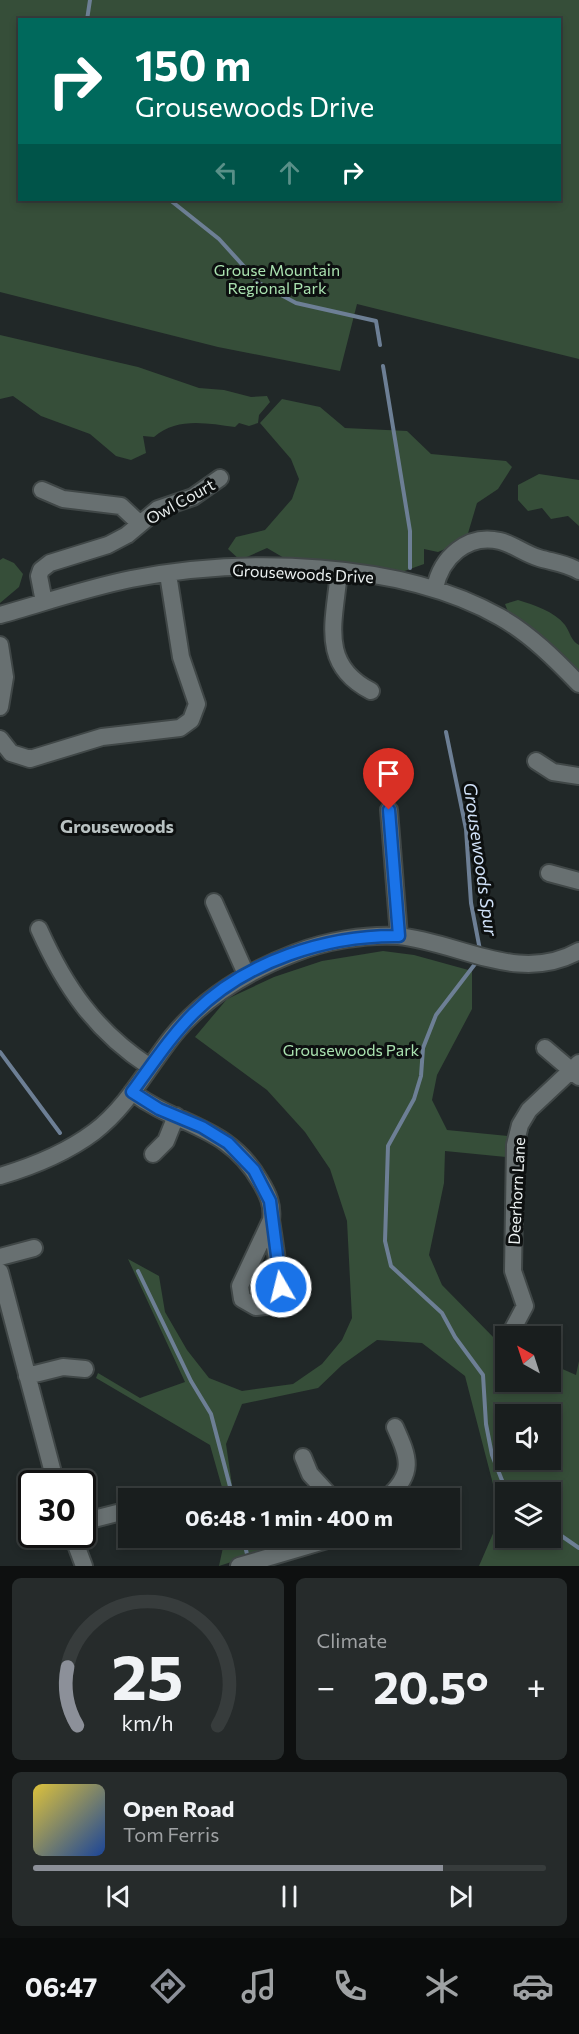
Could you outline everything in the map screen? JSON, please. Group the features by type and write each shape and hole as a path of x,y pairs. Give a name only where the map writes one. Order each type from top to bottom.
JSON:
{"street":[{"name":"Owl Court","path":"44,602 39,584 41,570 59,558 108,545 158,509 193,497 220,478"},
{"name":"Owl Court","path":"42,490 63,499 122,507 139,524"},
{"path":"435,588 451,555 468,544 487,539 500,541 539,558 579,571"},
{"name":"Grousewoods Drive","path":"0,615 132,579 206,569 268,568 339,571 402,579 435,588 501,618 540,646 579,684"},
{"path":"339,571 334,629 336,655 347,676 371,691"},
{"path":"0,739 11,753 30,759 102,737 180,728 191,720 197,704 181,657 168,574"},
{"path":"0,645 5,677 0,707"},
{"path":"536,761 554,772 579,776"},
{"path":"389,810 399,936"},
{"path":"549,873 579,881"},
{"path":"214,902 246,974"},
{"path":"39,928 62,978 84,1010 150,1067"},
{"path":"0,1176 53,1157 96,1131 132,1092 173,1036 196,1011 246,974 297,952 374,936 399,936 502,962 528,964 578,954"},
{"path":"545,1048 577,1071"},
{"name":"Deerhorn Lane","path":"514,1326 525,1306 513,1271 515,1145 520,1125 529,1110 577,1071"},
{"path":"132,1092 211,1132 228,1143 254,1170 270,1201 281,1287 280,1297 274,1305 256,1307 242,1299 240,1286 271,1221"},
{"path":"153,1154 166,1142 176,1116"},
{"path":"0,1257 34,1248"},
{"path":"0,1272 52,1470"},
{"path":"27,1376 63,1366 85,1369"},
{"path":"395,1427 407,1457 408,1467 405,1478 396,1488"},
{"path":"303,1457 310,1474 323,1488"},
{"path":"96,1518 118,1513"},
{"path":"77,1548 84,1566"},
{"path":"239,1566 300,1548"}],"green space":[{"name":"Grouse Mountain Regional Park","path":"0,0 579,0 579,359 357,304 340,371 218,347 0,292"},
{"path":"0,335 138,367 199,388 224,390 251,397 267,396 270,402 259,415 258,423 249,426 239,423 235,427 192,423 172,426 154,437 143,436 146,453 131,460 116,456 90,434 41,416 13,396 0,399"},
{"path":"282,399 320,407 345,428 407,431 431,454 506,461 512,467 498,489 477,503 466,540 438,552 424,549 424,564 399,573 382,568 368,570 291,562 267,548 240,560 228,549 236,537 265,530 292,499 299,479 291,459 260,423"},
{"path":"539,474 579,480 579,526 568,516 551,519 542,508 528,511 518,500 518,485"},
{"path":"3,558 14,563 23,574 19,587 0,603 0,560"},
{"path":"518,600 550,612 565,625 572,639 579,645 579,678 510,617 505,604"},
{"name":"Grousewoods Park","path":"383,951 414,955 472,971 472,1009 437,1075 432,1100 447,1130 508,1136 506,1157 445,1151 444,1183 429,1255 442,1285 495,1339 495,1392 561,1392 561,1368 576,1375 579,1361 579,1566 479,1566 495,1529 495,1548 561,1548 561,1482 495,1482 495,1492 465,1376 422,1343 377,1340 342,1365 318,1388 242,1404 226,1444 232,1488 222,1488 210,1445 96,1378 98,1373 140,1398 185,1382 128,1259 159,1276 165,1312 187,1350 209,1378 242,1391 293,1384 322,1364 342,1340 352,1318 347,1221 330,1169 305,1132 267,1090 195,1037 227,999 274,977 322,961"},
{"path":"223,1548 275,1548 219,1566"}],"waterway":[{"name":"Grousewoods Spur","path":"87,18 90,0"},
{"name":"Grousewoods Spur","path":"171,201 219,239 259,283 296,303 376,321 380,345"},
{"name":"Grousewoods Spur","path":"383,366 410,531 410,568"},
{"name":"Grousewoods Spur","path":"446,732 466,829 471,903 480,950"},
{"name":"Grousewoods Spur","path":"475,964 436,1015 423,1048 421,1076 414,1099 388,1146 385,1241 391,1266 442,1313 455,1337 483,1375 486,1424 492,1455 503,1482"},
{"path":"0,1052 60,1133"},
{"path":"138,1271 191,1381 211,1414 230,1488"},
{"name":"Grousewoods Spur","path":"561,1536 579,1548"},
{"path":"246,1548 247,1554"}],"district":[{"name":"Grousewoods","path":"117,826"}],"route":[{"path":"281,1287 270,1201 254,1170 228,1143 202,1127 159,1109 132,1092 173,1036 196,1011 246,974 297,952 374,936 399,936 389,810"}]}
